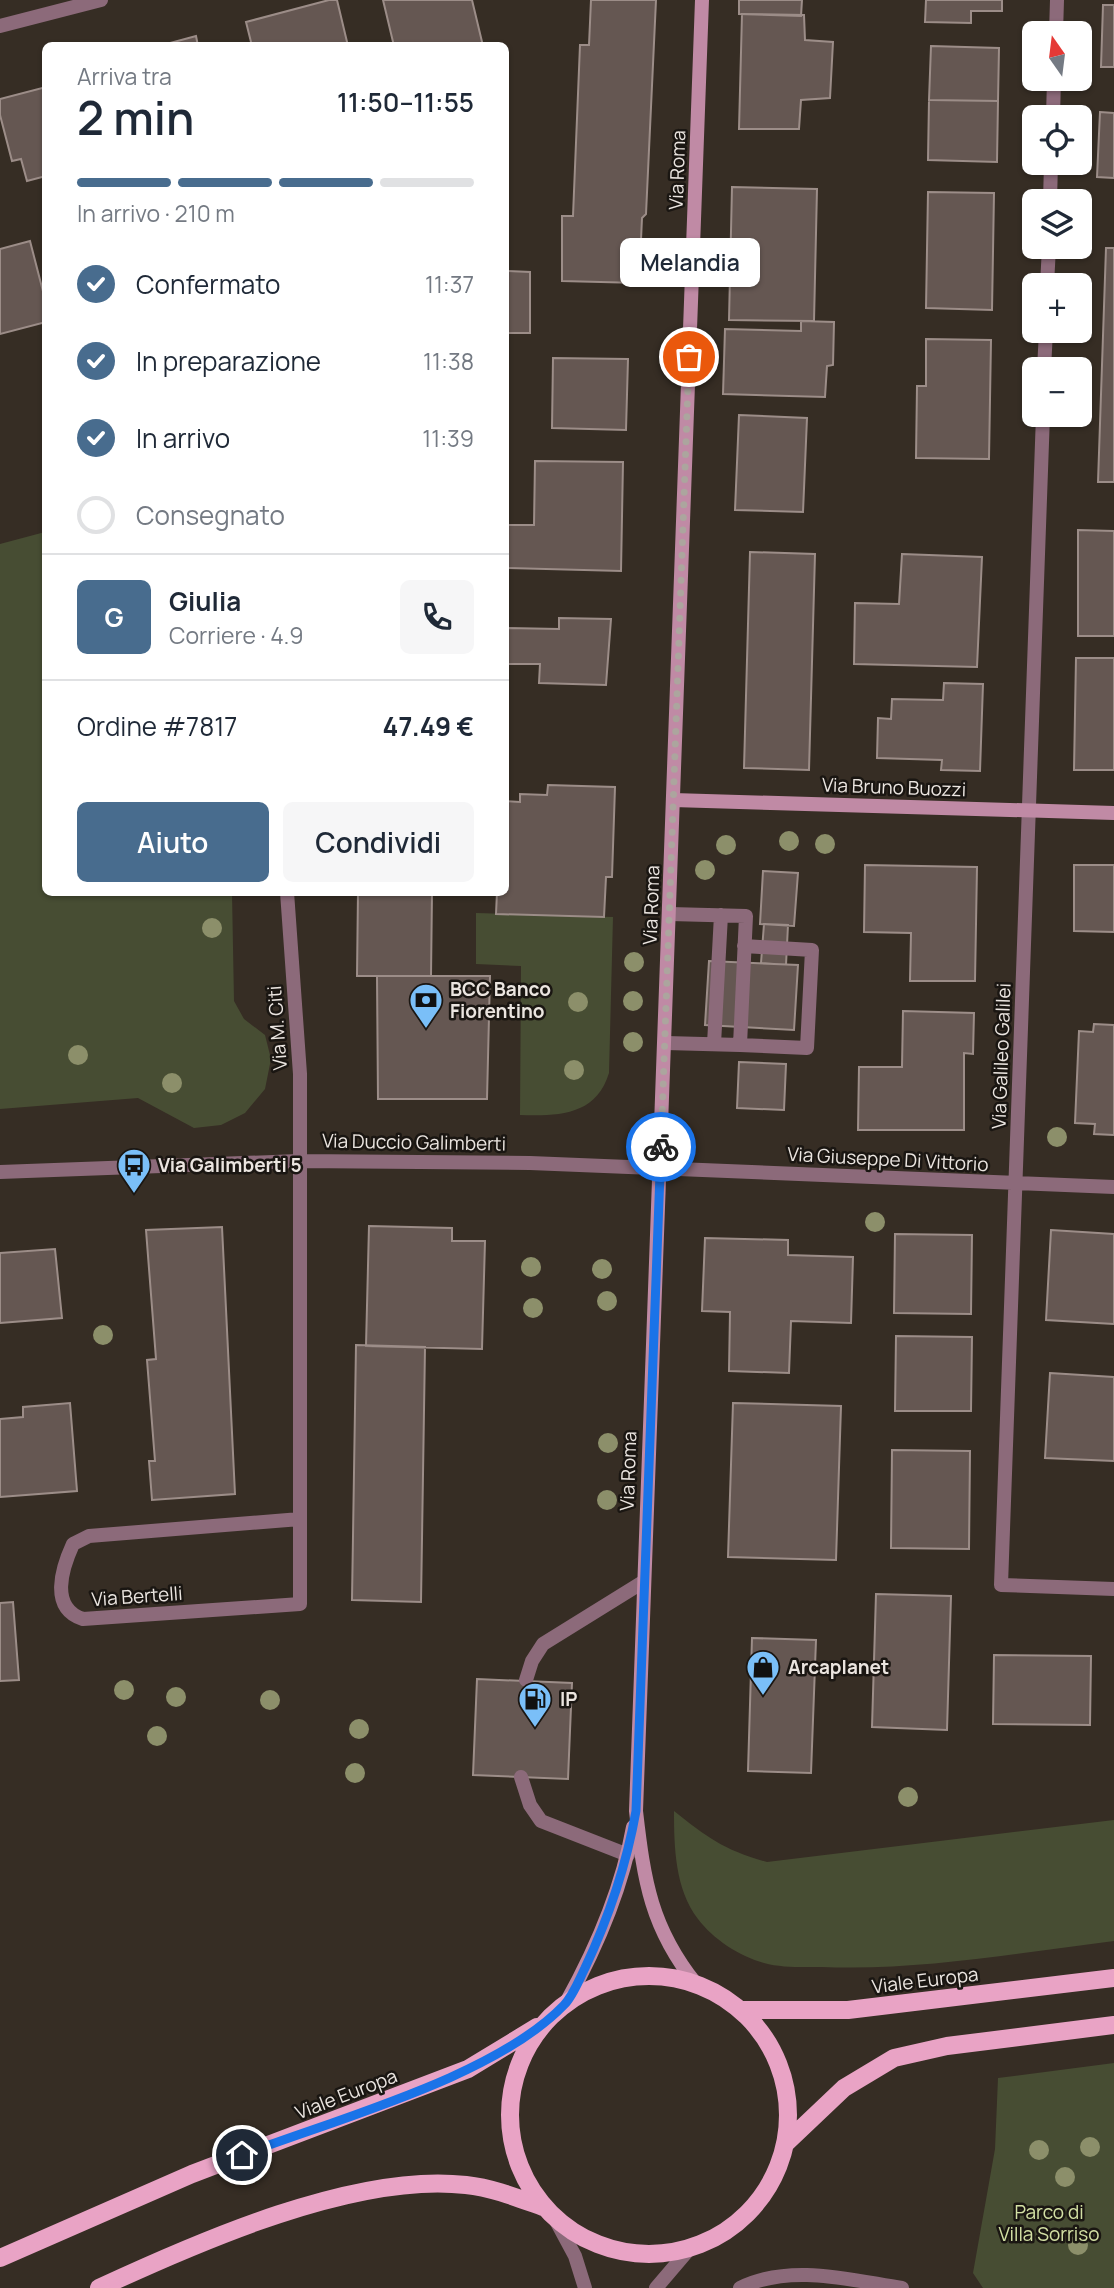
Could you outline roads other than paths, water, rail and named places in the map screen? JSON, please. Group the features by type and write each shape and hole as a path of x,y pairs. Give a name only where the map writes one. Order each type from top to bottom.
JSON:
{"main road":[{"name":"Viale Europa","path":"0,2258 192,2174 468,2069 546,2021 566,2003 591,1988 638,1977 658,1976 696,1984 721,1996 740,2010 760,2031 783,2076 788,2102 785,2144 776,2173 747,2215 715,2237 691,2247 665,2253 637,2254 611,2249 576,2234 549,2212 528,2186 516,2157 509,2113 517,2069 531,2041 546,2021"},
{"name":"Viale Europa","path":"740,2010 848,2011 1114,1978"},
{"name":"Viale Europa","path":"785,2144 844,2088 874,2068 907,2054 1114,2025"},
{"name":"Viale Europa","path":"99,2288 288,2212 367,2190 421,2183 468,2185 549,2212"}],"street":[{"path":"0,26 101,0"},
{"name":"Via Roma","path":"696,1984 680,1965 657,1924 643,1876 636,1811 702,0"},
{"path":"1056,21 1057,0"},
{"name":"Via Galileo Galilei","path":"1043,427 1001,1585 1114,1589"},
{"name":"Via Bruno Buozzi","path":"673,800 1114,813"},
{"name":"Via M. Citi","path":"286,896 300,1074 299,1161"},
{"path":"670,914 746,916 740,1045"},
{"path":"714,1044 721,915"},
{"path":"666,1043 807,1048 812,950 744,946"},
{"name":"Via Duccio Galimberti","path":"0,1172 299,1161 660,1167"},
{"name":"Via Bertelli","path":"299,1161 300,1519 300,1604 83,1619 71,1614 62,1596 60,1582 73,1544 89,1536 300,1519"},
{"name":"Via Giuseppe Di Vittorio","path":"660,1167 1114,1187"},
{"path":"526,1680 532,1661 543,1644 643,1582"},
{"path":"521,1777 530,1805 541,1821 628,1855"},
{"name":"Via Roma","path":"566,2003 604,1927 628,1855 636,1811"},
{"path":"549,2212 575,2256 585,2288"},
{"path":"656,2288 691,2247"},
{"path":"740,2288 771,2278 814,2275 902,2288"}],"place":[{"name":"Melandia","path":"689,357"},
{"name":"BCC Banco Fiorentino","path":"426,1030"},
{"name":"Via Galimberti 5","path":"134,1195"},
{"name":"Arcaplanet","path":"763,1697"},
{"name":"IP","path":"535,1729"}],"park label":[{"name":"Parco di Villa Sorriso","path":"1049,2223"}]}
